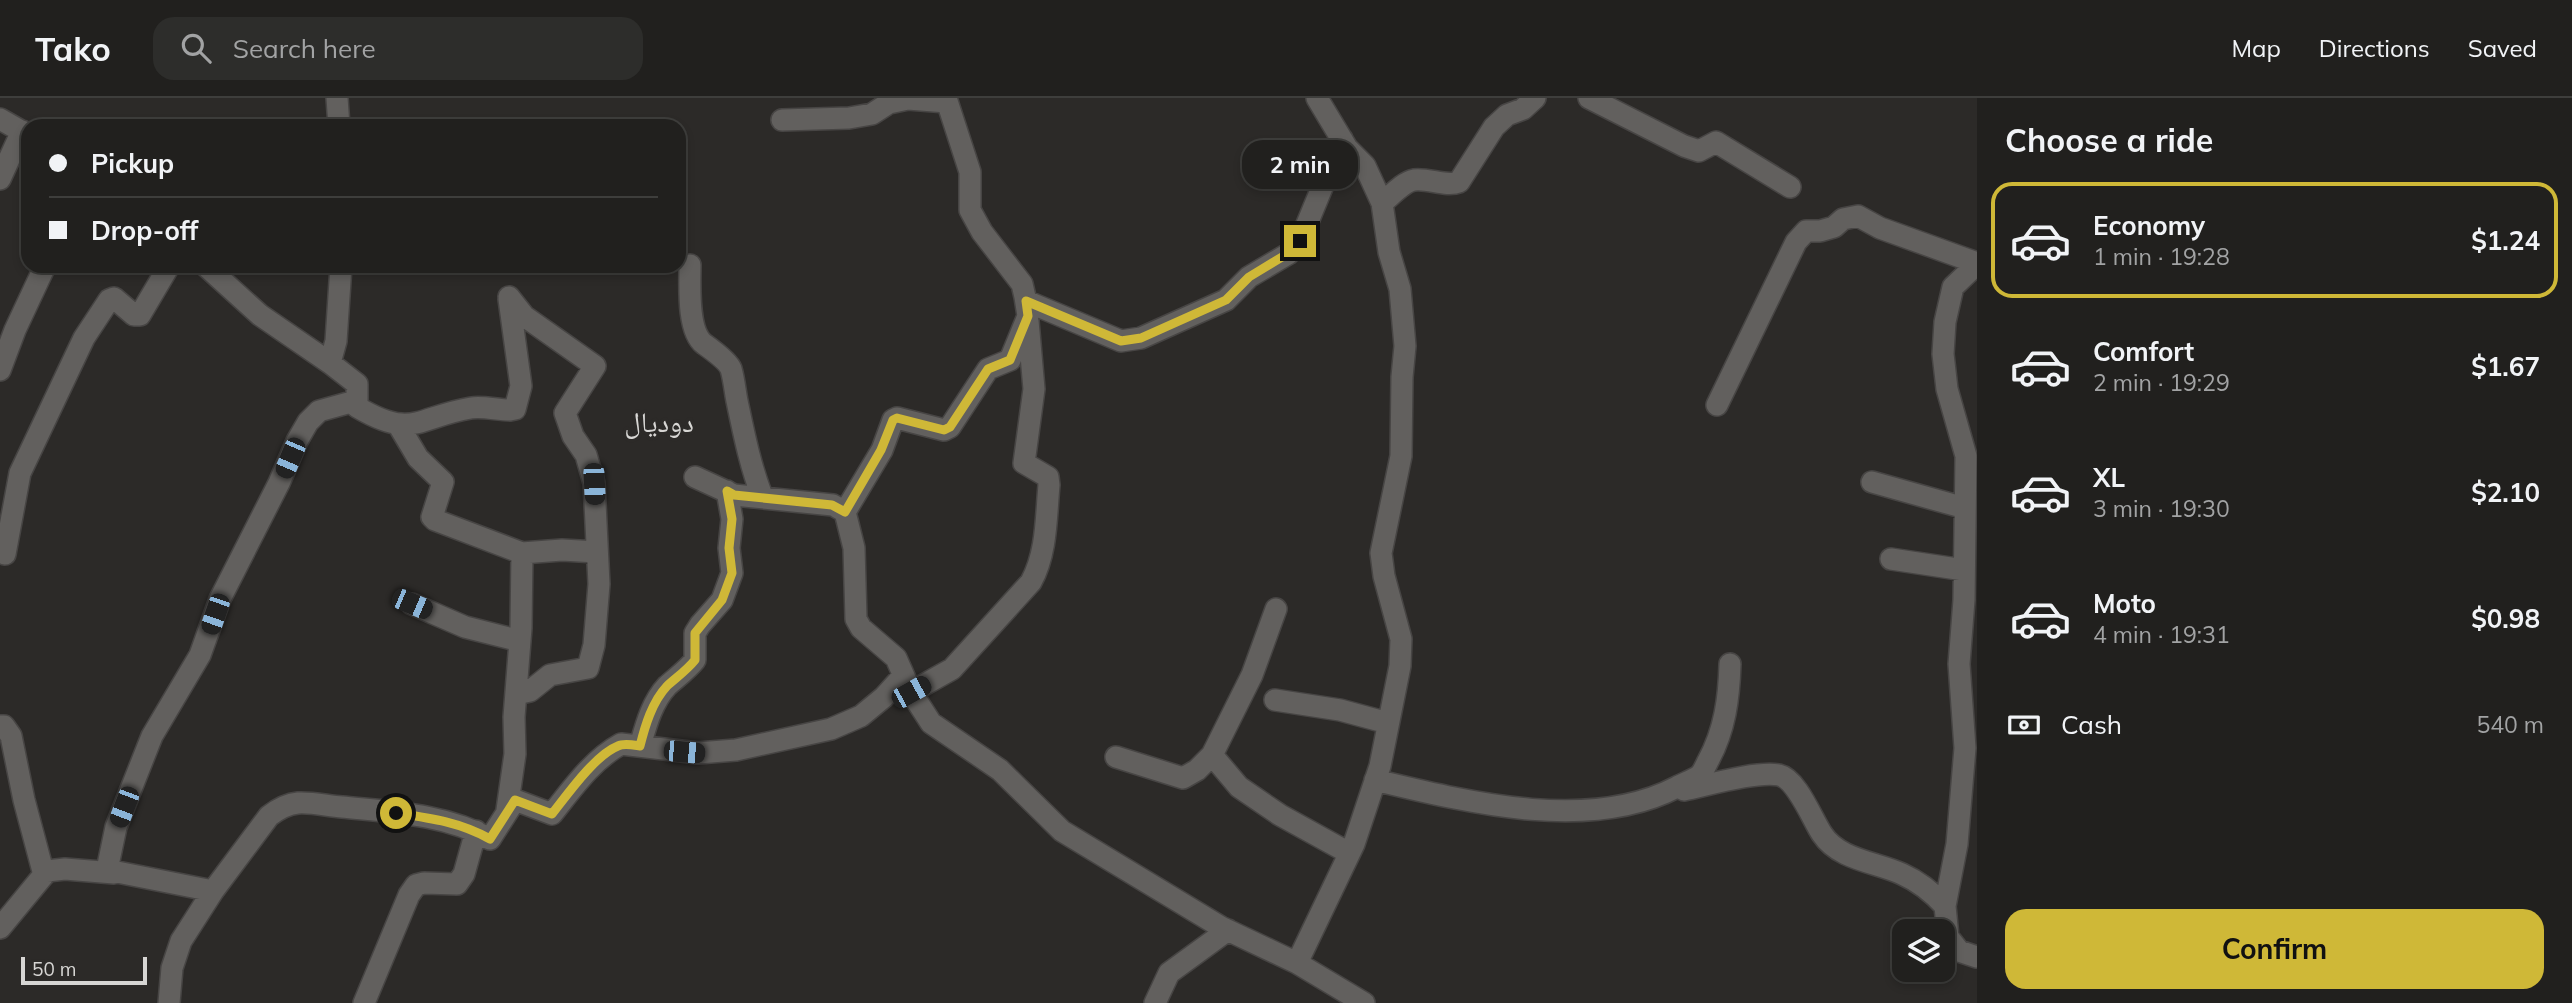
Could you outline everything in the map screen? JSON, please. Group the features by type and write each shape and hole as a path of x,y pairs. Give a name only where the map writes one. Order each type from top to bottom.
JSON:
{"street":[{"path":"337,98 338,119"},
{"path":"1297,964 1349,853 1375,780 1400,666 1401,639 1384,576 1381,553 1401,456 1405,346 1400,289 1389,253 1382,203 1365,166 1342,139 1317,98"},
{"path":"1382,203 1413,180 1435,180 1454,184 1459,182 1494,127 1507,115 1523,109 1535,98"},
{"path":"1589,98 1684,146 1699,151 1716,142 1790,187"},
{"path":"364,1003 409,895 416,885 457,884 483,835 515,800 552,814 586,772 621,744 688,752 736,750 831,729 861,716 884,697 907,684 953,669 1031,582 1038,569 1045,539 1049,485 1048,477 1024,463 1034,390 1027,308 1022,285 982,232 970,211 970,172 946,100 889,103 872,114 849,118 782,120"},
{"path":"0,119 21,131"},
{"path":"1027,308 1121,341 1141,338 1226,300 1249,277 1287,254 1300,241 1342,139"},
{"path":"0,179 21,140"},
{"path":"1717,405 1796,242 1806,232 1834,227 1843,219 1858,216 1880,228 1977,264 1953,287 1945,322 1943,354 1947,389 1966,456 1959,664 1965,748 1957,844 1945,906 1948,937 1959,951 1977,957"},
{"path":"690,265 690,304 695,326 702,342 716,350 719,358 731,368 746,444 762,496"},
{"path":"0,370 42,273"},
{"path":"5,554 20,474 84,338 109,300 114,298 134,315 140,315 165,273"},
{"path":"214,273 260,315 356,384 357,407 375,418 399,426 419,424 472,408 510,411 515,408 521,386 509,297 524,316 595,366 565,412 573,436 586,455 594,484 599,584 594,645 588,668 550,676 530,691 516,694"},
{"path":"330,363 336,341 341,273"},
{"path":"1027,308 1010,360 988,369 950,427 944,430 897,418 893,420 881,450 845,512 855,548 856,619 861,628 896,658 907,684 931,723 1000,770 1062,831 1228,930 1297,964 1364,1003"},
{"path":"114,873 107,870 116,827 142,759 167,708 200,655 220,599 279,483 297,440 308,422 319,411 355,401"},
{"path":"399,426 418,458 443,482 432,517 435,520 522,553 562,550 597,552"},
{"path":"695,477 734,495 832,505 845,512"},
{"path":"1872,482 1965,508"},
{"path":"640,746 652,709 666,687 682,675 695,660 695,633 722,600 729,583 732,573 729,548 732,519 727,491"},
{"path":"507,810 516,754 514,717 520,641 522,553"},
{"path":"1891,559 1964,570"},
{"path":"412,604 465,627 520,641"},
{"path":"1116,757 1183,778 1197,770 1212,755 1252,675 1276,609"},
{"path":"1662,795 1700,774 1719,741 1729,697 1730,664"},
{"path":"1275,700 1340,710 1388,723"},
{"path":"0,726 4,726 11,736 24,800 44,875"},
{"path":"1212,755 1239,787 1280,815 1349,853"},
{"path":"1375,780 1453,798 1556,811 1614,809 1662,795 1761,775 1781,775 1791,783 1834,848 1903,874 1927,887 1945,906"},
{"path":"169,1003 173,968 181,942 213,891 269,816 279,808 299,803 376,810 436,819 469,827 483,835"},
{"path":"0,929 47,871 65,869 114,873 213,891"},
{"path":"1155,1003 1169,973 1228,930"}],"district":[{"name":"دودیال","path":"659,422"}],"route":[{"path":"396,813 469,827 490,839 515,800 552,814 586,772 612,749 621,744 640,746 652,709 666,687 682,675 695,660 695,633 722,600 729,583 732,573 729,560 732,519 727,491 734,495 832,505 845,512 881,450 893,420 897,418 944,430 950,427 988,369 1010,360 1028,316 1026,301 1121,341 1141,338 1226,300 1249,277 1287,254 1300,241"}]}
